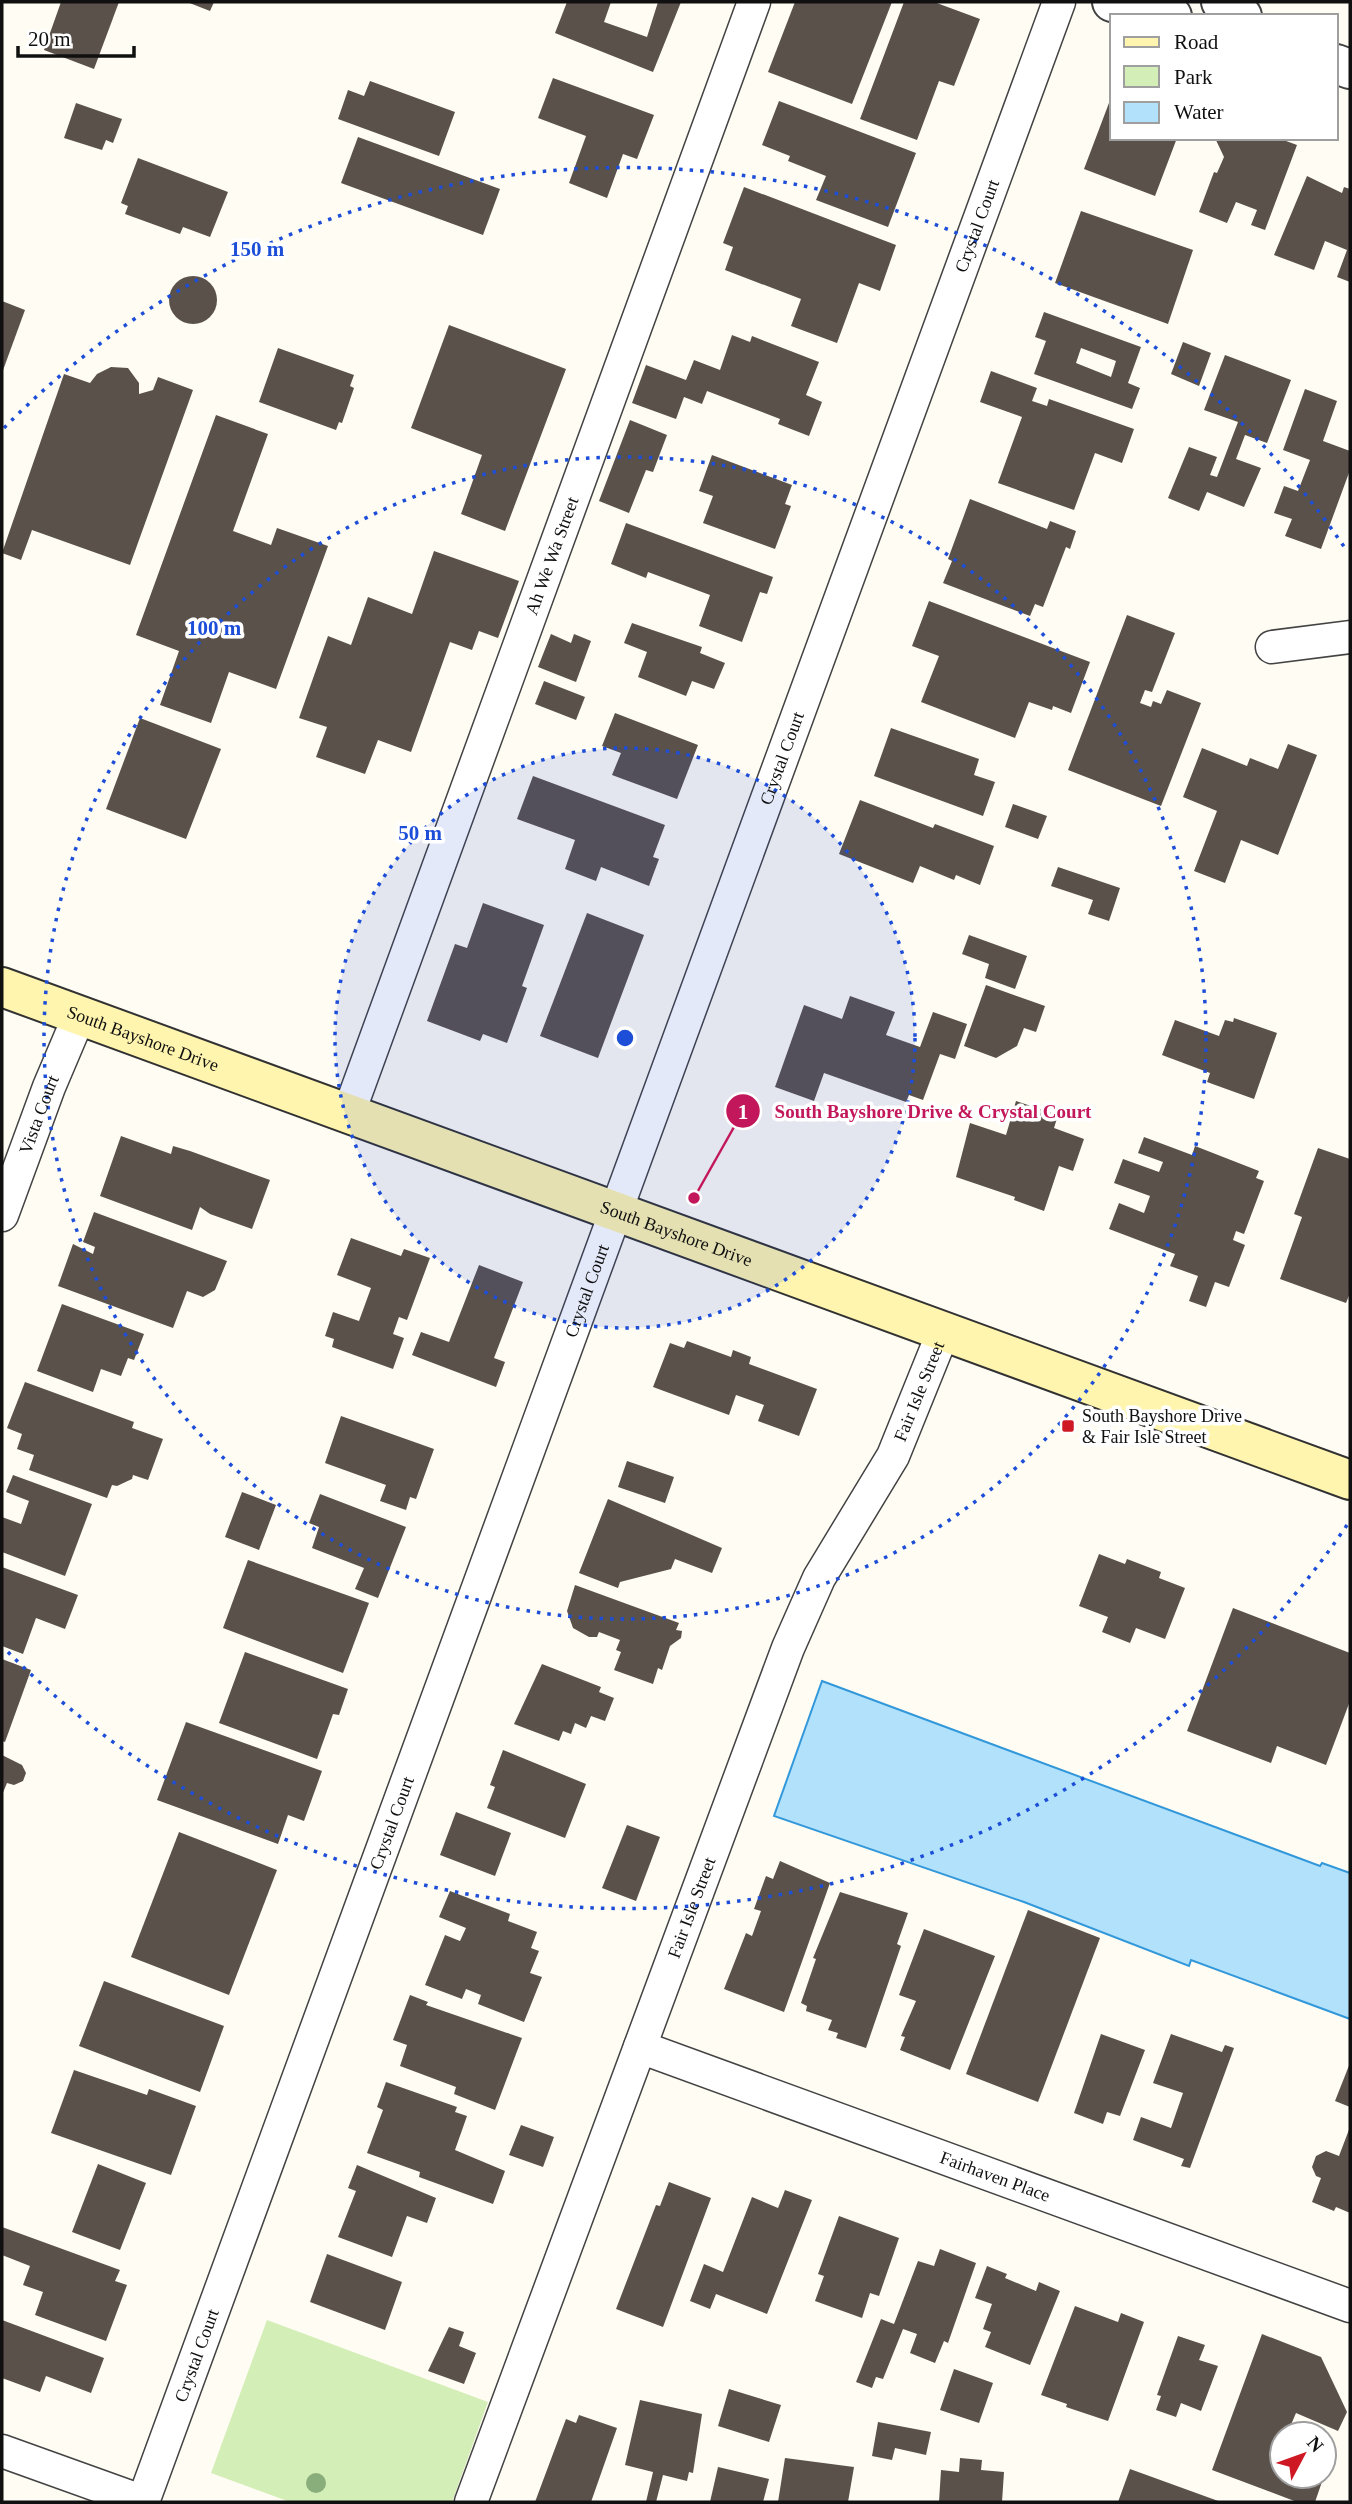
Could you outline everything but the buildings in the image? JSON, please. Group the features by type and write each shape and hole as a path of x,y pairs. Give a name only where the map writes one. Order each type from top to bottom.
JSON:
{"main road":[{"name":"South Bayshore Drive","path":"2,987 1350,1480"}],"street":[{"name":"Ah We Wa Street","path":"349,1112 754,2"},
{"name":"Crystal Court","path":"143,2502 1059,2"},
{"path":"1112,2 1159,9"},
{"path":"1221,2 1239,14"},
{"path":"1272,647 1350,637"},
{"name":"Vista Court","path":"2,1215 80,1014"},
{"name":"Fair Isle Street","path":"471,2502 801,1616 819,1578 882,1477 944,1330"},
{"name":"Fairhaven Place","path":"639,2048 1350,2306"},
{"path":"2,2451 143,2502"}],"green space":[{"path":"267,2320 488,2402 452,2502 290,2502 211,2473"}],"water":[{"path":"822,1681 1320,1866 1322,1863 1350,1873 1350,2019 1191,1960 1189,1966 1024,1902 774,1816"}],"place":[{"name":"South Bayshore Drive & Crystal Court","path":"694,1198"},
{"name":"South Bayshore Drive & Fair Isle Street","path":"1068,1426"}]}
